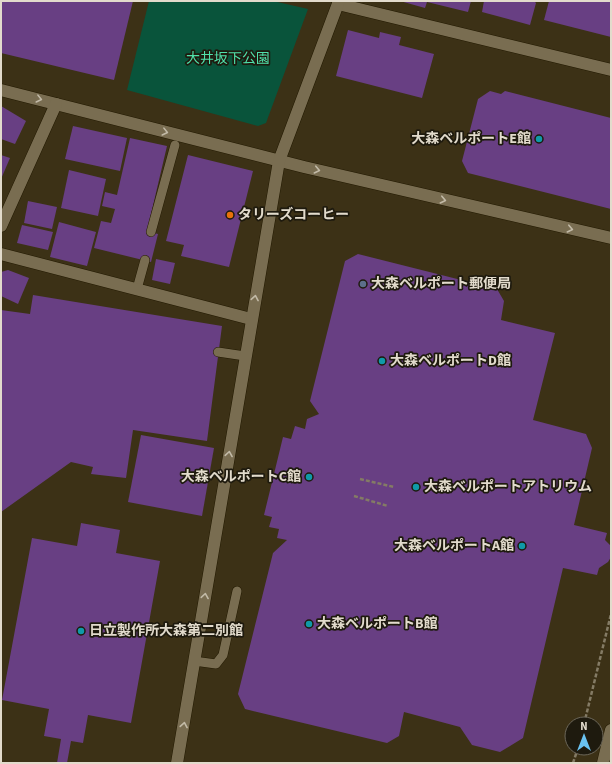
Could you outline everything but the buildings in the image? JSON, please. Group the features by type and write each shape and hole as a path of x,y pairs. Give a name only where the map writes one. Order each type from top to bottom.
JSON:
{"street":[{"path":"177,763 251,319 279,161 338,3 611,70"},
{"path":"1,90 279,161 611,238"},
{"path":"1,226 56,104"},
{"path":"1,254 251,319"},
{"path":"603,763 611,730"}],"lane":[{"path":"151,232 175,145"},
{"path":"137,289 145,260"},
{"path":"218,352 245,356"},
{"path":"194,661 216,664 222,656 237,591"}],"path":[{"path":"360,478 394,487"},
{"path":"354,496 388,506"},
{"path":"586,716 611,614"}],"green space":[{"name":"大井坂下公園","path":"149,1 273,1 308,9 266,123 258,126 127,90"}],"place":[{"name":"大森ベルポートE館","path":"539,139"},
{"name":"タリーズコーヒー","path":"230,215"},
{"name":"大森ベルポート郵便局","path":"363,284"},
{"name":"大森ベルポートD館","path":"382,361"},
{"name":"大森ベルポートC館","path":"309,477"},
{"name":"大森ベルポートアトリウム","path":"416,487"},
{"name":"大森ベルポートA館","path":"522,546"},
{"name":"大森ベルポートB館","path":"309,624"},
{"name":"日立製作所大森第二別館","path":"81,631"}]}
